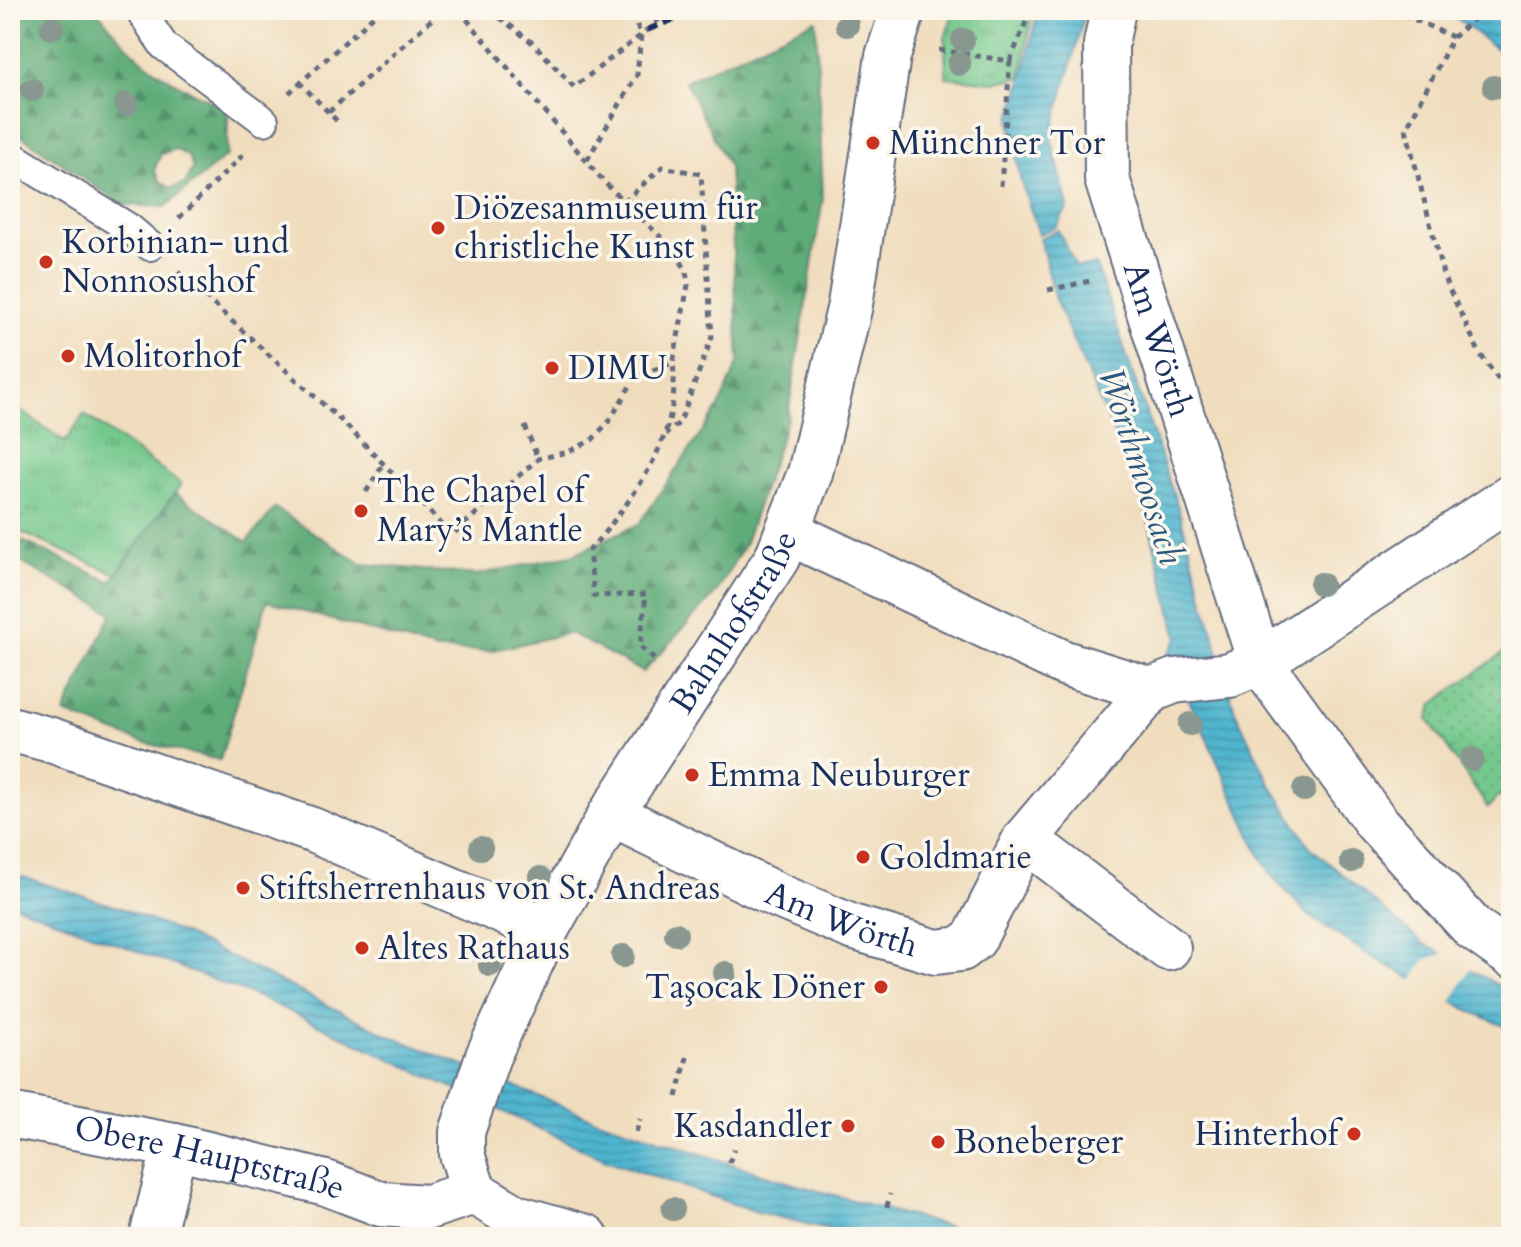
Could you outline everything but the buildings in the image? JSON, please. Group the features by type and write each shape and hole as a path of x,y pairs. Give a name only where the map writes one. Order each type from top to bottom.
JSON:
{"street":[{"name":"Bahnhofstraße","path":"474,1192 462,1154 462,1132 488,1056 546,930 611,814 753,599 788,532 810,473 840,358 888,56 903,10"},
{"name":"Am Wörth","path":"1113,10 1106,44 1107,179 1245,669 1376,822 1473,928 1511,955"},
{"path":"788,532 1064,663 1163,686 1245,669 1511,497"},
{"name":"Am Wörth","path":"611,814 774,894 852,927 936,952 969,945 1025,839 1163,686"},
{"path":"10,729 312,830 546,930"},
{"path":"1025,839 1168,948"},
{"name":"Obere Hauptstraße","path":"10,1115 175,1146 326,1183 381,1204 404,1208 449,1203 474,1192"},
{"path":"152,1237 175,1146"},
{"path":"474,1192 516,1217 586,1237"}],"lane":[{"path":"140,10 164,46 264,121"},
{"path":"10,155 129,228 150,246"}],"path":[{"path":"380,10 299,82 264,121 242,158 150,246 384,463 452,535 538,459 568,452 592,440 610,420 636,376 673,363"},
{"path":"329,112 442,10"},
{"path":"459,10 624,202 674,250 686,270 688,285 673,363 675,400 665,434 636,494 589,551 594,596 646,594 640,647 660,664"},
{"path":"490,10 534,44 574,87 647,30"},
{"path":"587,160 637,75 641,35 630,10"},
{"path":"654,22 683,10"},
{"path":"1001,186 1010,61 1031,10"},
{"path":"1393,10 1453,37"},
{"path":"1484,10 1453,37 1406,129 1444,278 1480,354 1511,397"},
{"path":"953,52 1010,61"},
{"path":"299,82 338,122"},
{"path":"624,202 662,167 701,174 712,337 680,422 665,434"},
{"path":"1048,290 1102,278"},
{"path":"525,426 538,459"},
{"path":"366,492 384,463"},
{"path":"677,1097 687,1057"},
{"path":"636,1132 640,1119"},
{"path":"729,1163 734,1149"},
{"path":"887,1207 890,1194"}],"green space":[{"path":"10,10 97,10 126,44 155,70 228,109 227,155 165,207 123,205 10,128","holes":["175,149 188,156 193,168 185,184 171,188 160,181 154,170 161,154"]},
{"path":"954,10 1033,10 1021,78 993,82 946,77 945,38"},
{"path":"816,20 823,198 787,420 744,545 716,593 643,672 570,633 490,651 437,650 267,601 220,760 141,742 64,713 112,613 10,556 10,535 111,582 175,493 247,542 275,508 362,564 476,575 572,555 639,524 719,407 739,361 729,167 685,81"},
{"path":"10,403 65,442 84,414 181,484 116,574 11,528 22,517 10,508"},
{"path":"1511,647 1511,804 1498,796 1488,808 1428,719 1433,704"}],"water":[{"path":"1038,10 1086,10 1051,137 1068,207 1056,227 1039,234 1021,182 1010,120"},
{"path":"1446,10 1511,10 1511,60"},
{"name":"Wörthmoosach","path":"1058,230 1076,267 1096,265 1178,507 1235,711 1270,784 1310,847 1424,944 1511,992 1511,1029 1470,1011 1372,957 1309,916 1272,876 1168,654 1178,638 1143,501 1055,299 1040,238"},
{"path":"10,873 118,907 186,935 388,1035 592,1118 790,1183 987,1237 862,1237 757,1212 606,1160 261,998 10,903"}],"pier":[{"path":"1446,953 1471,967 1450,1004 1411,983 1425,960"}],"railway":[{"path":"647,30 697,10"}],"place":[{"name":"Münchner Tor","path":"873,143"},
{"name":"Diözesanmuseum für christliche Kunst","path":"438,228"},
{"name":"Korbinian- und Nonnosushof","path":"46,262"},
{"name":"Molitorhof","path":"68,356"},
{"name":"DIMU","path":"552,368"},
{"name":"The Chapel of Mary’s Mantle","path":"361,511"},
{"name":"Emma Neuburger","path":"692,775"},
{"name":"Goldmarie","path":"863,857"},
{"name":"Stiftsherrenhaus von St. Andreas","path":"243,888"},
{"name":"Altes Rathaus","path":"362,948"},
{"name":"Taşocak Döner","path":"881,987"},
{"name":"Kasdandler","path":"848,1126"},
{"name":"Hinterhof","path":"1354,1134"},
{"name":"Boneberger","path":"938,1142"}]}
